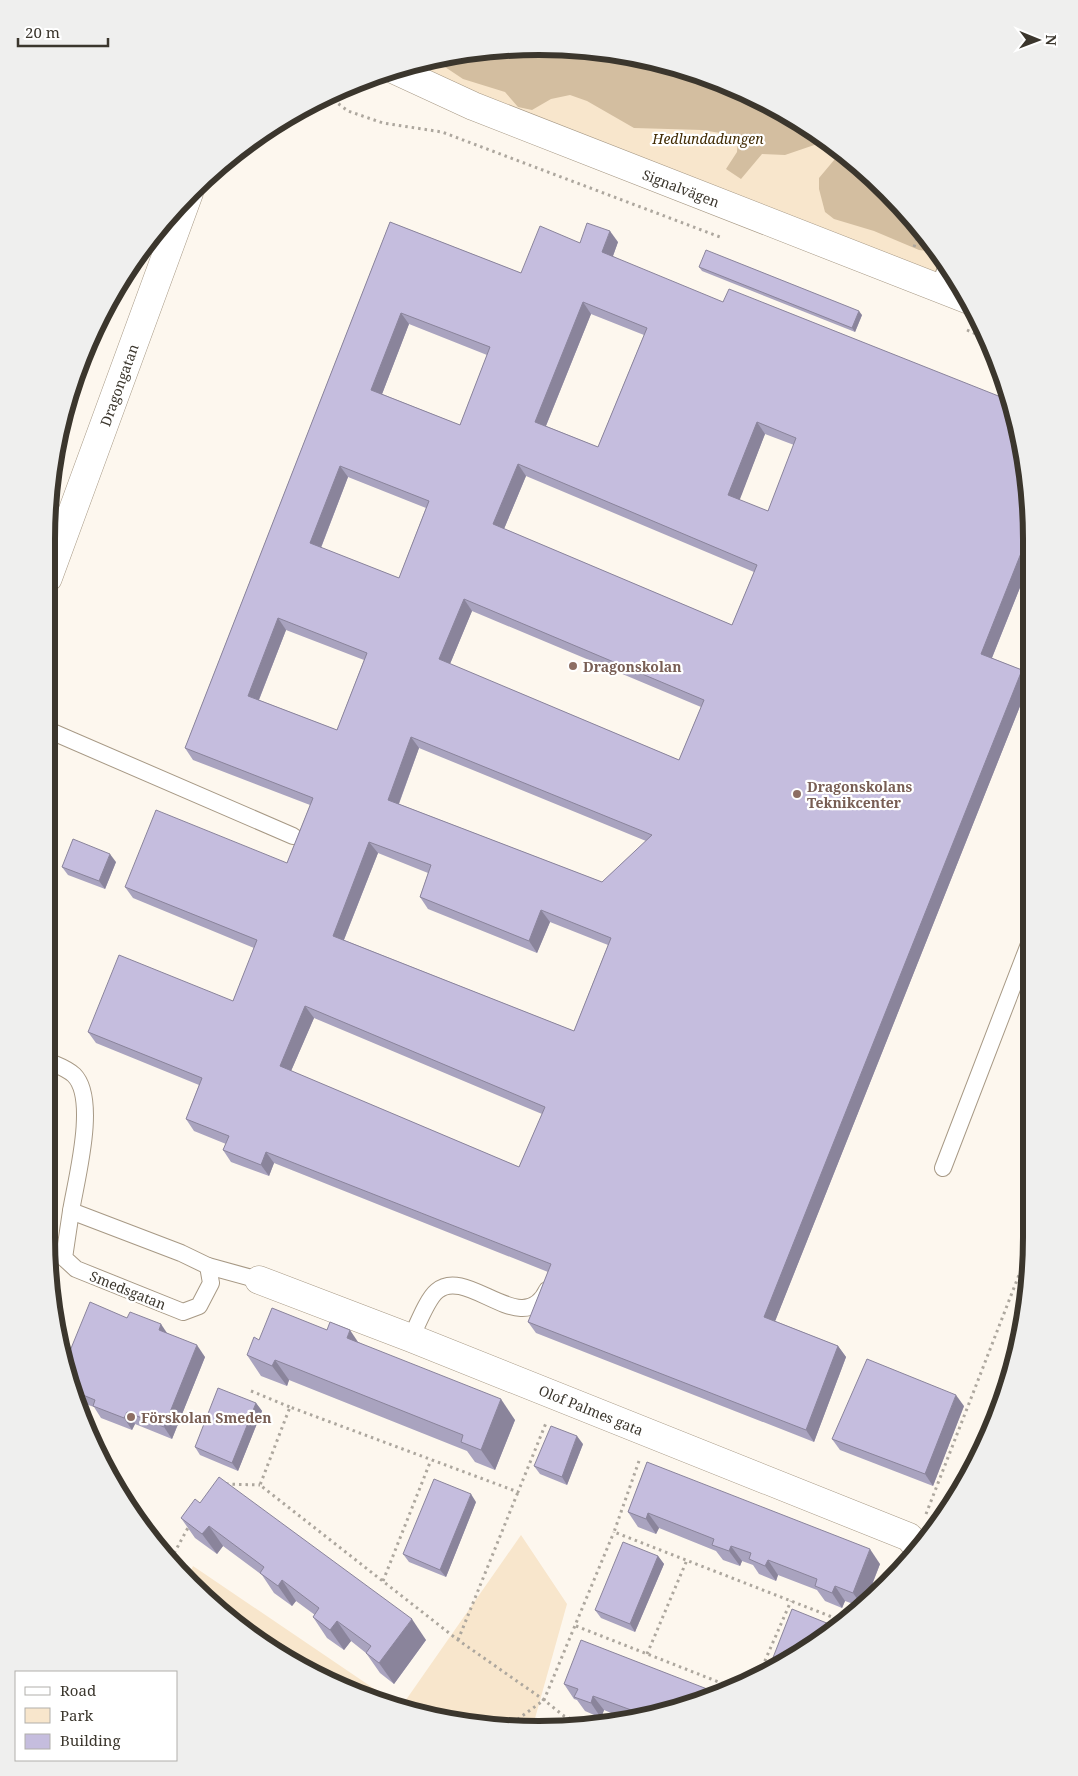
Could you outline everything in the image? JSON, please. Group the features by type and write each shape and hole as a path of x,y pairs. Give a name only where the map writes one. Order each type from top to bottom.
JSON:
{"street":[{"name":"Signalvägen","path":"404,74 473,106 942,278"},
{"name":"Dragongatan","path":"55,545 181,214"},
{"name":"Olof Palmes gata","path":"259,1280 411,1338 909,1537 920,1535"}],"lane":[{"path":"55,733 293,836"},
{"path":"943,1168 1023,959"},
{"name":"Smedsgatan","path":"55,1064 74,1074 82,1089 86,1113 64,1258 76,1269 183,1312 199,1306 211,1283 208,1266"},
{"path":"71,1212 181,1253 208,1266 259,1280"},
{"path":"411,1338 437,1291 447,1286 458,1286 510,1306 523,1308 534,1306 542,1300 554,1274"}],"path":[{"path":"334,101 348,111 383,123 442,132 726,239"},
{"path":"962,328 978,335"},
{"path":"921,1534 1022,1268"},
{"path":"252,1391 518,1492"},
{"path":"458,1640 556,1396"},
{"path":"260,1485 290,1407"},
{"path":"516,1720 544,1700 614,1532 649,1433"},
{"path":"383,1581 431,1460"},
{"path":"224,1484 260,1485 458,1640 564,1716 573,1720"},
{"path":"174,1555 195,1516"},
{"path":"614,1532 837,1619"},
{"path":"647,1654 687,1560"},
{"path":"763,1666 791,1601"},
{"path":"576,1626 724,1684"}],"green space":[{"name":"Hedlundadungen","path":"507,56 571,56 633,64 664,71 724,92 781,120 834,155 858,175 903,220 923,244 944,274 938,289 405,74 476,59"},
{"path":"521,1535 567,1604 534,1721 476,1717 405,1702"},
{"path":"193,1566 384,1695 325,1671 270,1639 220,1601 190,1572"}],"shaded area":[{"path":"539,55 571,56 633,64 664,71 724,92 781,120 818,144 785,155 762,154 741,179 726,169 737,152 738,136 702,130 634,128 587,101 570,95 551,99 532,110 518,107 505,92 463,79 442,65 476,59"},
{"path":"837,157 881,197 903,220 928,251 919,250 874,231 834,219 825,212 819,189 819,178"}],"building":[{"name":"Dragonskolan","path":"390,222 521,273 540,226 580,243 587,223 610,231 602,252 723,302 729,289 1002,397 1014,445 1019,476 1023,548 981,654 1022,670 764,1317 838,1346 806,1430 528,1322 551,1264 266,1152 261,1165 223,1150 229,1136 186,1119 202,1078 88,1032 119,955 233,1001 257,940 125,887 156,810 287,863 313,798 185,748","holes":["583,302 647,328 598,447 535,422","401,313 490,347 460,425 371,390","757,422 796,438 768,511 728,495","518,464 757,565 732,625 493,524","340,466 429,501 399,578 310,543","464,599 704,700 679,760 439,659","278,618 367,653 337,730 248,696","411,737 652,835 602,882 388,800","369,842 431,865 420,897 529,941 541,910 611,938 574,1031 333,936","305,1006 545,1107 519,1167 280,1066"]},
{"path":"706,250 859,311 852,328 699,267"},
{"path":"73,839 110,854 99,881 62,867"},
{"path":"90,1302 127,1318 130,1312 161,1324 159,1330 197,1345 164,1427 127,1412 124,1418 93,1406 95,1400 82,1394 69,1353"},
{"path":"272,1308 327,1330 330,1322 350,1330 347,1338 501,1399 481,1450 461,1442 463,1435 275,1360 272,1366 247,1355 254,1337 259,1340"},
{"path":"867,1359 956,1395 925,1474 832,1439"},
{"path":"218,1388 256,1403 232,1463 195,1447"},
{"path":"551,1426 577,1436 562,1477 534,1466"},
{"path":"647,1462 870,1549 853,1593 835,1586 832,1593 815,1586 817,1579 768,1560 765,1566 749,1559 751,1553 731,1546 729,1551 712,1545 714,1539 648,1513 646,1519 628,1512"},
{"path":"219,1477 412,1619 379,1663 366,1653 371,1646 337,1621 330,1630 313,1617 319,1608 282,1580 278,1586 260,1573 264,1567 209,1526 202,1534 181,1518 195,1499 200,1503"},
{"path":"434,1479 471,1494 440,1570 403,1554"},
{"path":"623,1542 658,1556 630,1624 595,1610"},
{"path":"792,1609 829,1624 808,1639 772,1661"},
{"path":"581,1640 709,1690 664,1705 635,1712 593,1696 591,1703 574,1697 578,1689 564,1684"}],"place":[{"name":"Dragonskolan","path":"573,666"},
{"name":"Dragonskolans Teknikcenter","path":"797,794"},
{"name":"Förskolan Smeden","path":"131,1417"}]}
